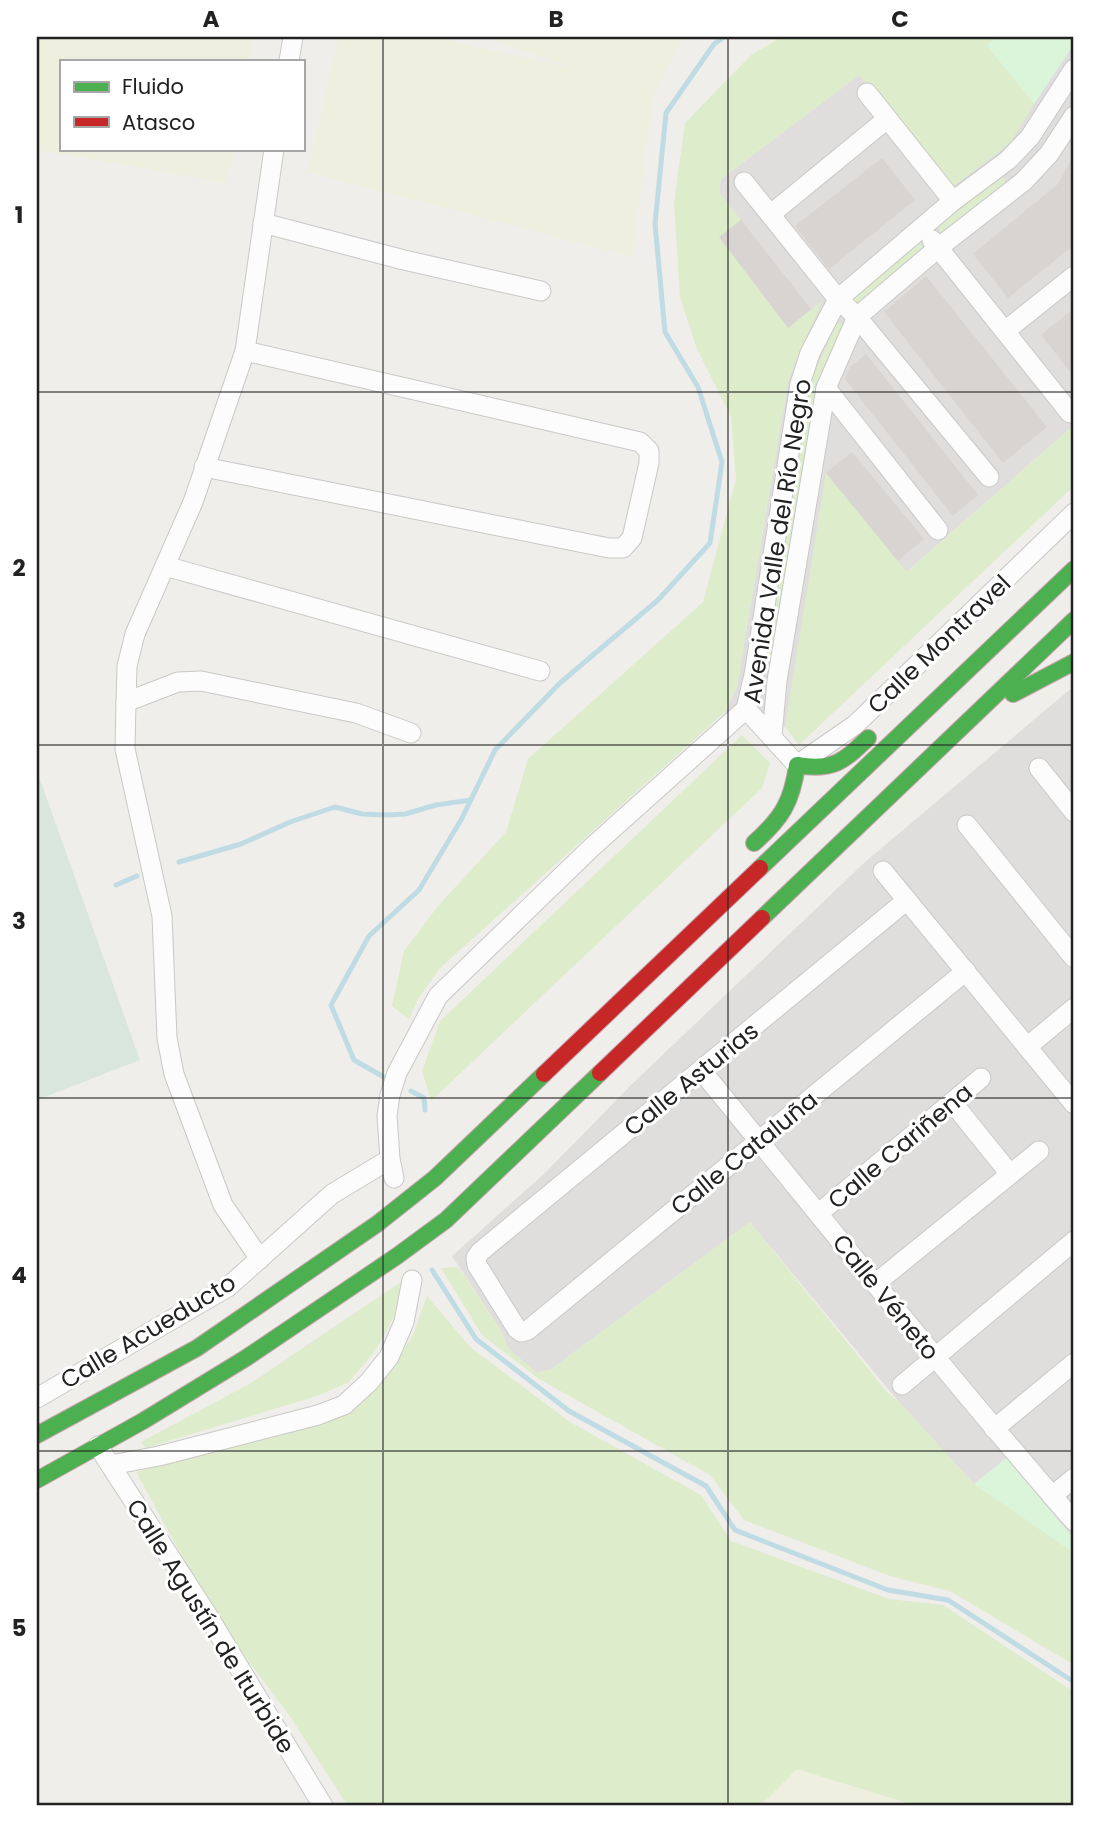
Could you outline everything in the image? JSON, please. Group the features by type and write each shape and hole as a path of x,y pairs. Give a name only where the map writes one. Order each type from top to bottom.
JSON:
{"highway":[{"path":"37,1435 197,1348 377,1224 435,1178 1074,569"},
{"path":"990,627 1010,613 1045,598"},
{"path":"37,1480 218,1376 386,1265 446,1220 1074,620"},
{"path":"984,708 1044,680 1074,662"},
{"path":"743,854 781,819 790,802 797,765 828,768 842,761 883,725"},
{"path":"608,1011 645,957"}],"street":[{"path":"289,60 293,37"},
{"name":"Avenida Valle del Río Negro","path":"797,765 746,709 754,676 800,384 810,353 838,299 953,201 1008,160 1030,138 1074,69"},
{"path":"867,93 953,201"},
{"path":"1048,107 1074,119"},
{"path":"771,214 887,119"},
{"name":"Avenida Valle del Río Negro","path":"772,736 777,681 826,388 857,317 938,248 1024,181 1049,154 1074,119"},
{"path":"260,1259 223,1205 174,1074 167,1038 162,916 125,749 125,702 127,666 135,634 193,502 245,351 274,150"},
{"path":"1008,160 1024,181"},
{"path":"744,182 838,299 857,317 989,477"},
{"path":"263,223 404,260 541,291"},
{"path":"922,228 1070,413"},
{"path":"1005,331 1074,276"},
{"path":"204,467 609,548 623,548 632,538 649,463 649,450 640,442 245,351"},
{"path":"826,388 937,530"},
{"name":"Calle Montravel","path":"797,765 855,725 1074,513"},
{"path":"165,566 540,671"},
{"path":"754,676 766,671 777,681"},
{"path":"125,702 178,682 201,681 356,713 411,733"},
{"name":"Calle Acueducto","path":"37,1398 228,1287 332,1194 392,1168 387,1116 390,1095 397,1073 438,996 591,848 746,709"},
{"path":"1039,768 1074,811"},
{"path":"967,825 1074,958"},
{"path":"883,871 1074,1104"},
{"name":"Calle Asturias","path":"522,1332 510,1318 477,1265 476,1258 480,1252 907,900"},
{"name":"Calle Cataluña","path":"522,1332 966,971"},
{"path":"1027,1047 1074,1008"},
{"name":"Calle Véneto","path":"701,1070 934,1357 1074,1521"},
{"name":"Calle Cariñena","path":"819,1213 981,1078"},
{"path":"952,1102 1010,1174"},
{"path":"876,1283 1039,1151"},
{"path":"902,1385 1074,1241"},
{"path":"111,1465 173,1453 318,1415 344,1405 369,1382 389,1357 404,1322 412,1280"},
{"path":"994,1429 1074,1363"},
{"name":"Calle Agustín de Iturbide","path":"98,1446 208,1616 323,1806"},
{"path":"1052,1496 1074,1478"}],"shaded area":[{"path":"996,37 1074,37 1074,425 910,569 803,670 785,727 725,712 737,686 788,381 802,345 719,192 721,179 859,75 987,46"},
{"path":"1074,686 1074,1553 974,1484 898,1401 750,1222 550,1370 536,1373 508,1348 501,1331 452,1256 544,1174 632,1084 865,862"},
{"path":"37,771 140,1060 37,1100"}],"green space":[{"path":"37,37 255,37 251,60 60,60 60,150 235,150 225,183 37,150"},
{"path":"338,37 432,37 577,69 482,37 684,37 653,95 632,257 308,172"},
{"path":"781,37 996,37 987,46 1034,104 1010,143 954,186 859,75 721,179 719,192 741,220 789,327 822,301 788,381 737,686 725,712 440,968 418,999 409,1019 392,1006 404,951 438,906 506,832 528,759 703,602 736,479 731,417 697,349 680,297 674,203 685,123 751,55"},
{"path":"996,37 1074,37 1074,44 1034,104 987,46"},
{"path":"1003,177 1005,185 945,232 939,232 939,225"},
{"path":"920,243 922,251 860,302 854,301 853,297"},
{"path":"839,322 844,325 773,658 765,656 808,388"},
{"path":"1074,425 1074,486 799,745 785,727 826,473 907,572"},
{"path":"742,735 770,763 762,788 431,1101 422,1071 440,1021"},
{"path":"750,1222 887,1392 974,1484 1074,1553 1074,1665 950,1591 890,1576 744,1520 710,1475 539,1379 482,1335 441,1268 458,1267 501,1331 508,1348 537,1373 550,1370"},
{"path":"401,1282 395,1315 375,1351 348,1383 317,1396 146,1448 141,1442 251,1383"},
{"path":"427,1296 470,1347 570,1422 701,1495 731,1541 889,1599 943,1605 1074,1692 1074,1806 917,1806 797,1769 760,1806 348,1806 289,1715 216,1618 136,1472 333,1418 395,1364 413,1335"},
{"path":"1006,1458 1074,1539 1074,1553 974,1484"},
{"path":"797,1769 917,1806 760,1806"}],"building":[{"path":"1074,154 1074,245 1008,298 973,254 1058,184"},
{"path":"882,158 915,200 829,269 795,226"},
{"path":"741,220 811,309 788,328 719,237"},
{"path":"926,276 1047,427 1003,463 884,312"},
{"path":"1074,308 1074,376 1041,335"},
{"path":"866,354 978,495 953,516 845,379 850,367"},
{"path":"852,452 924,539 898,561 826,473"}],"waterway":[{"path":"389,1080 354,1060 331,1005 369,936 419,890 461,820 495,750 560,683 658,600 710,543 722,462 698,387 665,332 655,224 666,113 714,44 724,37"},
{"path":"179,862 241,844 290,822 335,807 362,814 387,815 405,814 436,805 471,800"},
{"path":"116,885 137,876"},
{"path":"411,1091 424,1098 425,1110"},
{"path":"432,1270 476,1339 569,1411 706,1486 735,1530 888,1590 948,1600 1074,1682"}],"traffic: fast":[{"path":"760,868 1074,569"},
{"path":"762,918 1074,620"},
{"path":"1013,694 1074,662"},
{"path":"754,843 784,809 797,765 820,767 837,763 868,738"},
{"path":"37,1480 143,1421 246,1358 397,1256 446,1220 600,1073"},
{"path":"37,1435 197,1348 377,1224 435,1178 544,1074"}],"traffic: jam":[{"path":"544,1074 760,868"},
{"path":"600,1073 762,918"}]}
